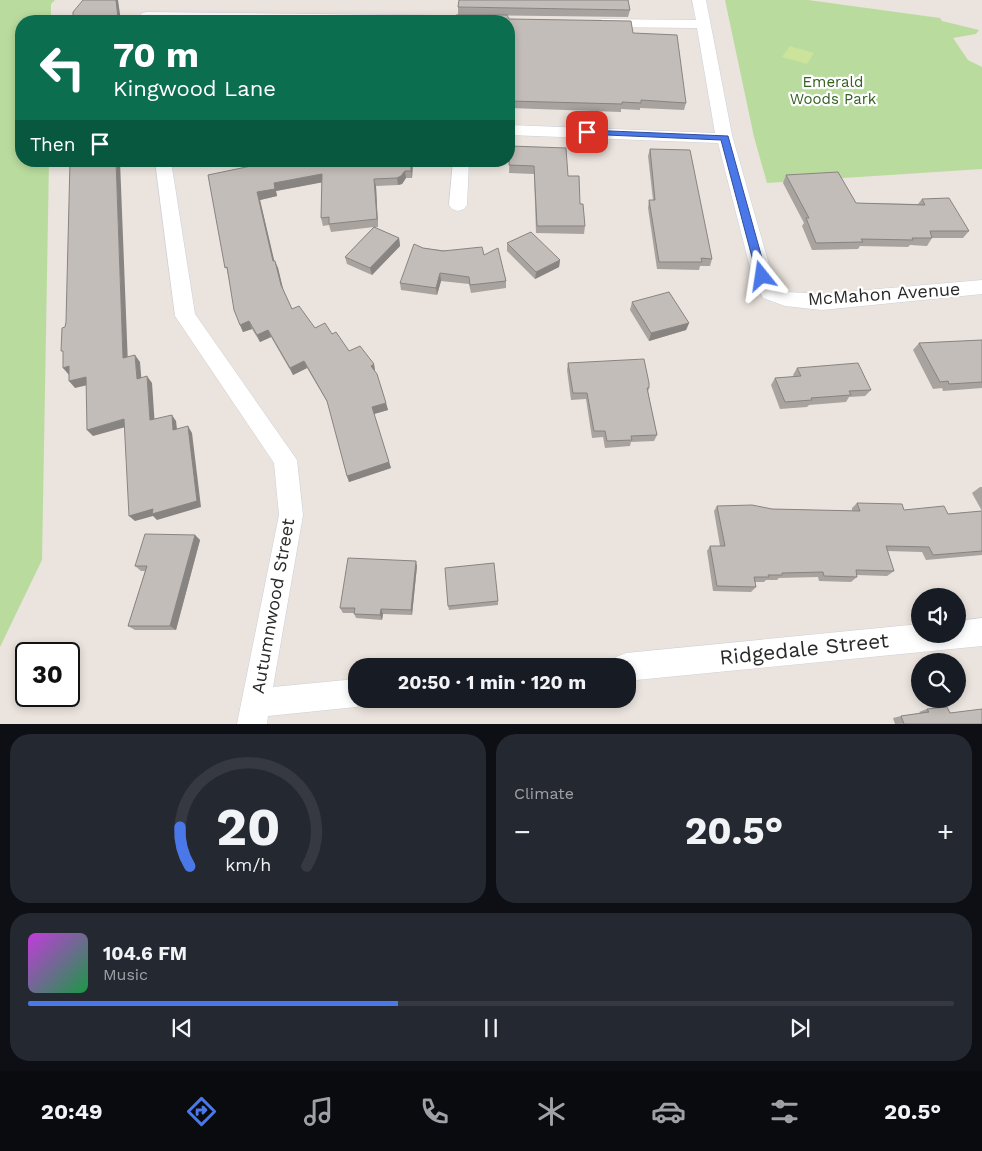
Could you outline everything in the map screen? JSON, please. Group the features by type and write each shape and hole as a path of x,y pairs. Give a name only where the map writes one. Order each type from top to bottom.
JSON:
{"street":[{"path":"146,0 147,15"},
{"path":"515,130 725,138 699,0"},
{"path":"584,22 702,24"},
{"name":"McMahon Avenue","path":"725,138 762,276 770,293 785,299 822,302 982,287"},
{"name":"Autumnwood Street","path":"169,167 185,316 286,460 291,515 254,713"},
{"path":"458,205 461,167"},
{"name":"Ridgedale Street","path":"636,666 982,632"},
{"path":"254,713 348,695"}],"green space":[{"path":"0,0 55,0 51,4 51,15 15,15 15,167 49,167 42,560 0,647"},
{"name":"Emerald Woods Park","path":"725,0 808,0 940,18 942,21 979,30 976,34 953,38 968,60 982,67 982,169 767,183 754,137"},
{"path":"790,46 814,53 807,64 782,57"}],"building":[{"path":"83,0 116,0 118,15 73,15 73,12"},
{"path":"459,0 628,0 630,10 458,7"},
{"path":"515,19 631,21 633,33 677,35 686,103 641,100 641,103 622,102 622,104 515,101"},
{"path":"515,146 566,148 568,176 579,176 580,204 583,204 585,226 537,226 534,166 515,165"},
{"path":"650,149 690,150 712,259 701,258 702,262 659,262 649,200 655,200"},
{"path":"70,167 116,167 123,358 135,355 137,379 147,376 150,420 172,415 173,430 188,426 197,501 152,514 153,509 129,516 124,419 87,430 86,377 69,381 69,366 63,368 63,351 61,351 62,328 65,327"},
{"path":"246,167 411,167 411,171 405,171 397,178 374,179 377,219 329,224 329,217 321,218 322,174 274,183 275,189 257,192 273,261 275,261 281,285 292,309 299,306 315,328 325,323 332,334 336,332 349,351 360,346 374,364 371,366 377,374 386,403 372,407 389,462 347,476 327,401 304,361 290,368 268,330 257,335 249,321 240,325 234,310 227,267 225,268 208,175"},
{"path":"838,172 856,203 925,205 922,199 949,198 969,231 930,231 932,238 912,238 913,240 861,239 863,242 816,243 806,218 809,218 786,175"},
{"path":"374,227 399,238 370,268 345,257"},
{"path":"531,232 560,260 536,272 507,243"},
{"path":"414,244 423,248 443,251 482,247 484,255 498,248 506,281 470,285 469,277 440,273 436,288 400,283"},
{"path":"669,292 689,323 651,333 632,302"},
{"path":"982,340 982,382 949,384 948,381 940,382 919,343"},
{"path":"644,359 649,383 649,388 647,388 657,435 631,436 632,440 607,441 605,431 594,431 587,393 573,393 568,363"},
{"path":"858,363 871,390 849,391 851,395 785,402 775,378 801,376 797,368"},
{"path":"857,503 902,504 904,510 944,506 948,514 982,511 982,551 933,555 929,547 886,546 894,571 856,570 857,577 824,576 823,572 782,573 782,575 768,575 769,577 754,577 756,587 717,586 710,546 725,546 717,506 752,505 772,509 860,511"},
{"path":"145,534 195,535 170,626 128,626 147,566 135,566"},
{"path":"348,558 416,561 411,610 381,609 380,615 354,614 355,608 340,608"},
{"path":"494,563 498,601 448,606 445,568"},
{"path":"948,708 950,713 982,709 982,724 904,724 901,716 929,712 927,709"}],"route":[{"path":"587,132 725,138 762,276"}]}
